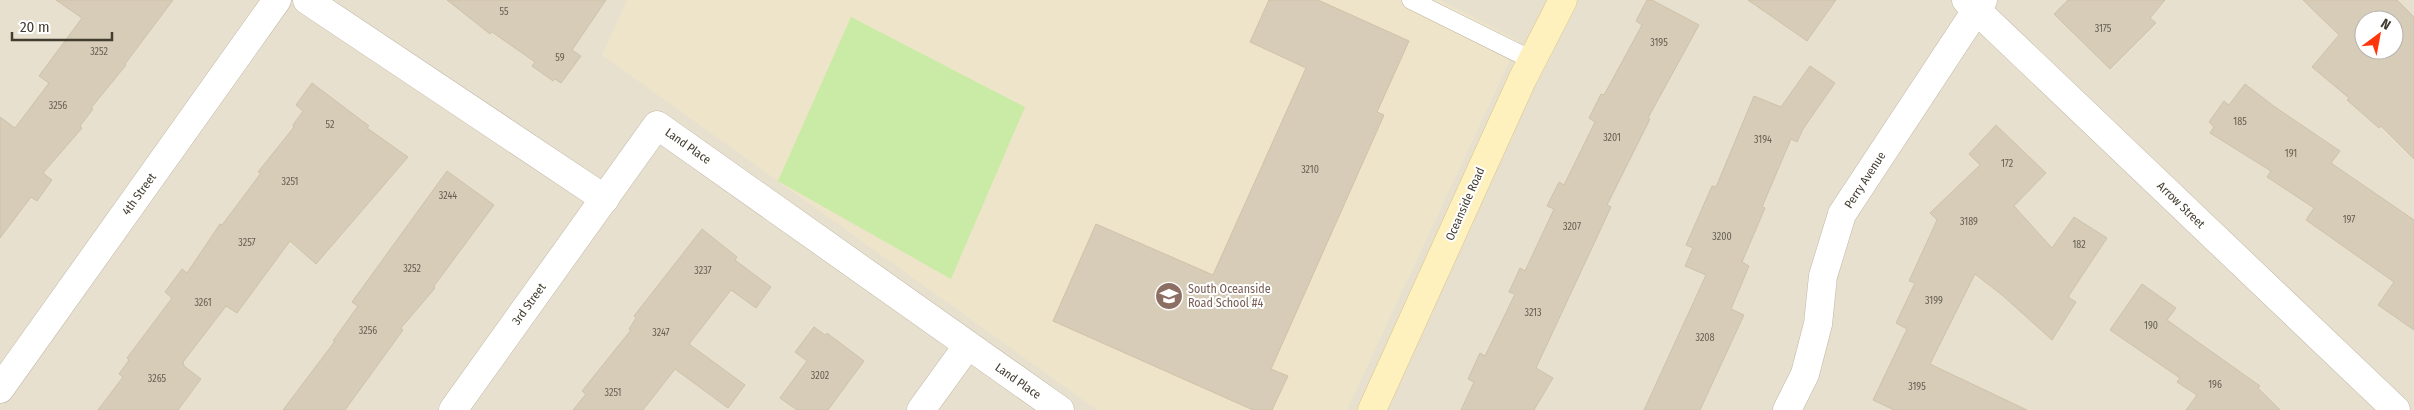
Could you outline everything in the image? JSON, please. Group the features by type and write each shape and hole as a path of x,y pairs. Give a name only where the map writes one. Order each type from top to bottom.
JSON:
{"main road":[{"name":"Oceanside Road","path":"1372,410 1532,60 1563,0"}],"street":[{"name":"4th Street","path":"0,389 278,0"},
{"path":"307,0 605,198"},
{"name":"Perry Avenue","path":"1787,410 1805,374 1818,324 1823,276 1842,214 1975,3"},
{"name":"Arrow Street","path":"1975,3 2396,410"},
{"name":"Land Place","path":"605,198 657,125 1060,410"},
{"name":"3rd Street","path":"454,410 605,198"},
{"path":"921,410 968,345"}],"lane":[{"path":"1411,0 1532,60"}],"shaded area":[{"path":"0,0 2414,0 2414,410 0,410"},
{"name":"South Oceanside Road School #4","path":"627,0 1440,0 1519,41 1347,410 1097,410 602,55"}],"green space":[{"path":"851,17 1025,107 951,279 778,181"}],"building":[{"path":"56,0 173,0 126,65 91,108 93,109 80,126 82,128 43,173 52,180 37,201 31,197 0,238 0,117 15,128 49,83 39,76 82,18"},
{"path":"447,0 606,0 572,50 581,56 561,83 555,79 553,81 532,66 535,62 492,32 490,34"},
{"path":"1269,0 1318,0 1409,41 1377,112 1384,115 1271,369 1288,376 1272,410 1253,410 1053,321 1096,224 1213,275 1306,68 1250,42"},
{"path":"1647,0 1652,0 1699,25 1648,118 1650,119 1607,205 1611,207 1536,368 1553,378 1534,410 1461,410 1474,382 1468,379 1480,353 1485,356 1515,294 1509,292 1520,268 1525,271 1554,209 1547,206 1559,182 1564,185 1595,122 1589,118 1601,94 1604,95 1642,25 1636,21"},
{"path":"1748,0 1836,0 1807,41"},
{"path":"2068,0 2165,0 2150,18 2156,23 2110,69 2054,14"},
{"path":"2303,0 2397,0 2414,17 2414,159 2381,126 2379,128 2347,100 2349,98 2312,67 2339,35"},
{"path":"1810,66 1835,83 1803,129 1797,142 1791,139 1762,207 1765,208 1742,262 1749,266 1731,309 1744,315 1700,410 1644,410 1706,275 1685,266 1693,248 1686,245 1712,186 1716,187 1754,96 1781,107"},
{"path":"312,83 369,126 367,128 408,157 316,264 290,241 237,313 226,306 183,362 184,366 201,379 178,410 98,410 123,377 119,374 129,360 127,358 172,298 165,292 182,269 187,273 220,224 222,225 261,173 258,172 294,127 293,125 303,111 296,105"},
{"path":"2245,84 2275,107 2340,151 2331,163 2414,220 2414,330 2378,305 2394,282 2306,220 2314,208 2267,177 2271,171 2210,133 2214,127 2209,122 2224,101 2229,105"},
{"path":"1996,125 2046,173 2014,206 2052,248 2074,217 2107,238 2068,297 2076,302 2052,340 2002,295 1975,274 1930,364 2027,410 1894,410 1873,400 1907,329 1896,323 1915,283 1909,281 1937,220 1930,213 1980,165 1969,154"},
{"path":"447,171 494,205 434,286 435,288 401,328 403,330 345,410 283,410 335,341 333,341 358,306 352,302"},
{"path":"702,229 737,257 735,260 771,287 756,308 731,290 689,344 745,385 728,408 675,369 643,410 573,410 586,394 582,391 631,330 629,329 636,318 634,316"},
{"path":"2142,284 2176,308 2167,320 2260,386 2258,388 2280,410 2186,410 2197,395 2177,382 2180,378 2110,330"},
{"path":"814,327 825,335 827,333 864,361 828,410 797,410 780,398 807,361 795,352"}],"place":[{"name":"South Oceanside Road School #4","path":"1169,296"}]}
